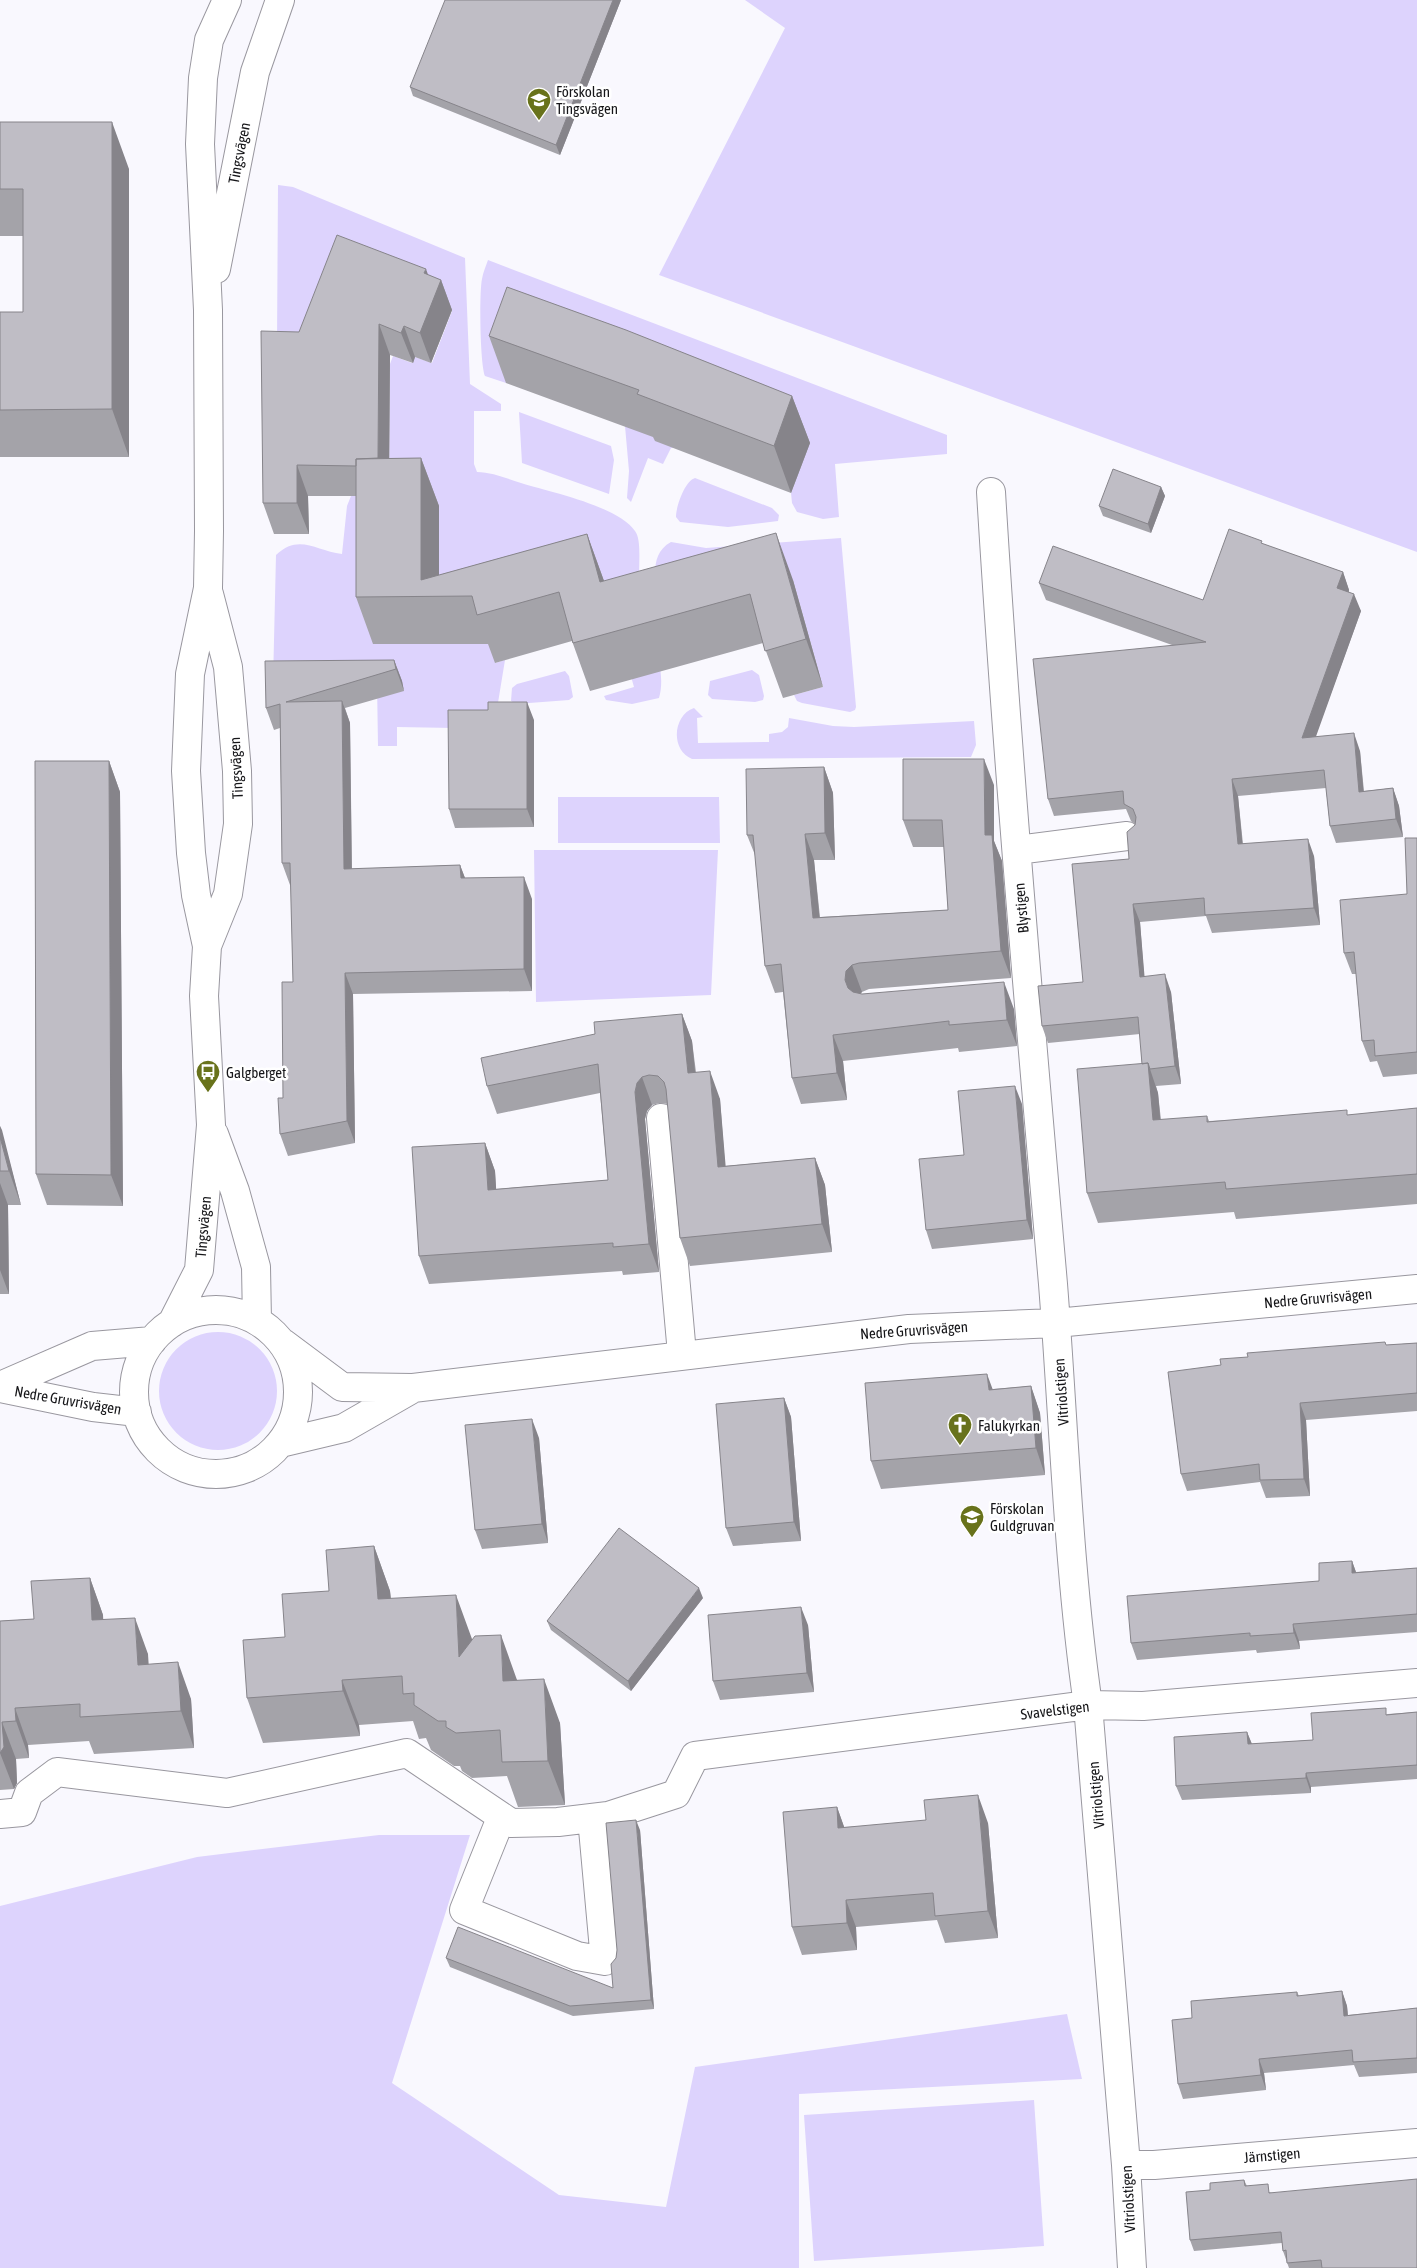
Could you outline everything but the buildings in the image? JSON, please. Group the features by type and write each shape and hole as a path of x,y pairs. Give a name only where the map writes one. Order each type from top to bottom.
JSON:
{"street":[{"name":"Tingsvägen","path":"172,1323 199,1270 211,1126 204,996 207,946 196,895 191,853 186,771 190,674 208,588 210,510 208,310 200,144 203,78 209,40 227,0"},
{"name":"Tingsvägen","path":"208,310 255,72 280,0"},
{"name":"Blystigen","path":"991,492 1003,687 1056,1323"},
{"name":"Tingsvägen","path":"207,946 228,894 238,824 237,771 228,667 208,588"},
{"path":"1017,850 1127,836"},
{"path":"999,994 1028,992"},
{"path":"661,1118 682,1354"},
{"name":"Tingsvägen","path":"211,1126 235,1191 256,1267 257,1321"},
{"name":"Nedre Gruvrisvägen","path":"283,1343 342,1387 413,1388 682,1354 909,1329 1056,1323 1417,1289"},
{"path":"205,1310 241,1313 257,1321 271,1330 283,1343 295,1369 298,1382 298,1404 292,1424 281,1443 256,1464 240,1470 208,1474 176,1463 162,1454 147,1435 137,1412 134,1397 138,1368 152,1341 172,1323 187,1315 205,1310"},
{"name":"Vitriolstigen","path":"1056,1323 1080,1646 1088,1705 1126,2164 1132,2268"},
{"name":"Nedre Gruvrisvägen","path":"0,1387 92,1346 152,1341"},
{"name":"Nedre Gruvrisvägen","path":"0,1387 93,1408 137,1412"},
{"name":"Nedre Gruvrisvägen","path":"281,1443 344,1428 413,1388"},
{"name":"Svavelstigen","path":"592,1818 608,1816 676,1794 694,1756 1088,1705 1143,1706 1417,1683"},
{"path":"0,1814 22,1812 30,1793 57,1772 227,1793 407,1753 511,1823 558,1822 592,1818 605,1961 578,1956 464,1910 501,1818"},
{"name":"Järnstigen","path":"1126,2164 1154,2165 1417,2143"}],"shaded area":[{"path":"745,0 1417,0 1417,552 659,275 785,28"},
{"path":"278,185 293,187 465,258 470,384 501,404 501,411 474,411 474,464 477,472 500,476 599,507 626,522 635,531 639,542 640,590 659,659 661,686 659,698 632,704 606,700 604,696 634,687 604,582 495,663 505,660 495,721 454,728 397,727 397,746 378,746 377,682 273,683 276,555 292,545 300,544 342,554 347,506 351,496 389,496 390,364 393,356 412,363 415,357 432,363 452,311 324,329 277,343"},
{"path":"488,260 947,435 947,454 835,464 839,517 823,519 797,512 792,503 791,493 809,443 671,448 663,464 648,458 631,502 627,498 629,471 625,426 643,378 524,335 506,383 485,376 481,344 480,298 482,276"},
{"path":"519,412 611,446 614,460 609,494 522,463"},
{"path":"695,478 772,508 779,515 778,521 728,527 680,522 676,517 679,501 688,484"},
{"path":"841,538 856,707 855,710 850,712 802,703 797,701 794,695 823,687 793,580 655,574 660,552 671,542 706,548"},
{"path":"752,670 759,675 764,696 763,700 755,702 712,699 708,695 710,681"},
{"path":"565,671 569,676 573,697 569,700 516,704 511,701 512,688 517,684"},
{"path":"694,708 703,717 697,718 698,743 769,742 769,734 782,732 788,727 789,718 833,726 854,727 974,721 976,745 971,757 692,759 685,755 680,748 677,741 677,733 678,725 682,718"},
{"path":"558,797 719,797 720,843 558,843"},
{"path":"534,850 718,850 711,995 536,1002"},
{"path":"218,1332 241,1336 260,1349 273,1368 277,1391 273,1414 260,1433 241,1446 218,1450 195,1446 176,1433 163,1414 159,1391 163,1368 176,1349 195,1336"},
{"path":"379,1835 470,1835 392,2083 559,2195 666,2207 695,2067 1067,2014 1082,2079 799,2094 799,2268 0,2268 0,1906 197,1857"},
{"path":"1034,2100 1044,2246 814,2261 804,2115"}],"place":[{"name":"Förskolan Tingsvägen","path":"539,121"},
{"name":"Galgberget","path":"208,1093"},
{"name":"Falukyrkan","path":"960,1446"},
{"name":"Förskolan Guldgruvan","path":"972,1538"}]}
